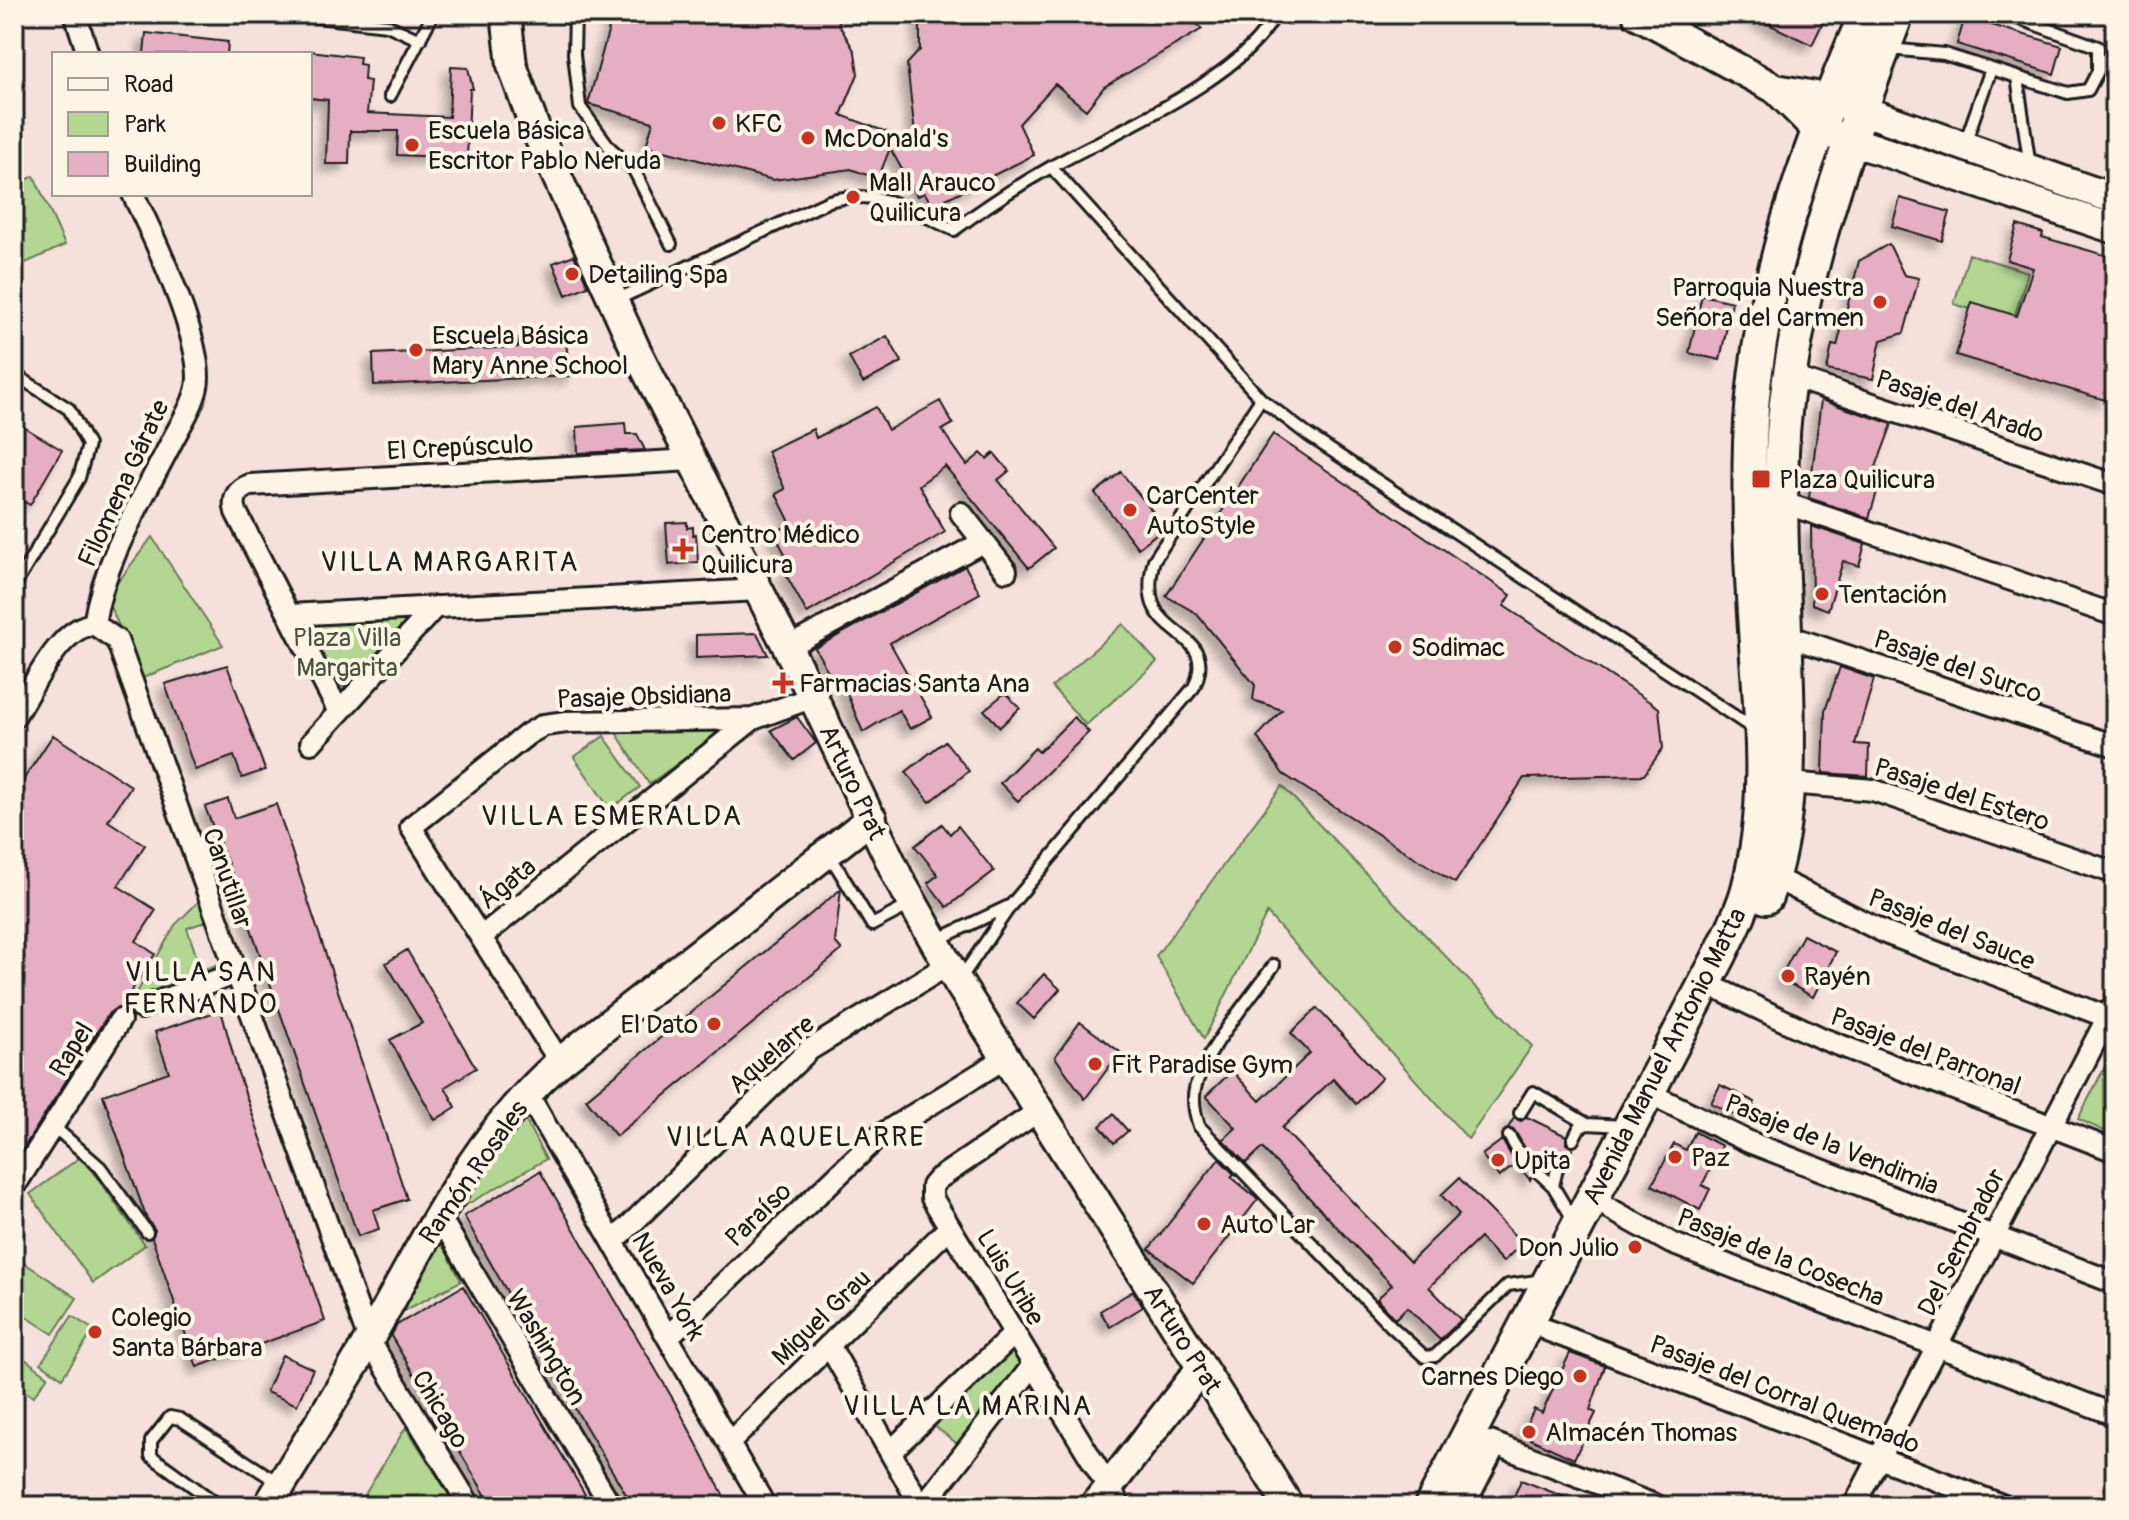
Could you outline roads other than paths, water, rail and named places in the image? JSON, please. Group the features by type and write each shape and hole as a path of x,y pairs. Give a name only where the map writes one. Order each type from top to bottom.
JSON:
{"main road":[{"name":"Avenida Manuel Antonio Matta","path":"1431,1506 1720,955 1747,893 1759,827 1762,734 1749,526 1753,407 1770,292 1816,129 1866,14"},
{"name":"Avenida Manuel Antonio Matta","path":"1457,1506 1722,991 1773,877 1786,816 1789,783 1781,502 1789,376 1801,314 1851,142 1897,14"}],"street":[{"path":"75,14 87,52"},
{"name":"Arturo Prat","path":"506,14 507,44 519,88 614,301 913,904 1281,1502"},
{"path":"1637,14 1776,89 1816,129 2115,229"},
{"path":"1776,89 1827,98 2115,199"},
{"name":"Filomena Gárate","path":"94,624 98,598 109,569 187,410 198,381 195,354 179,304 155,238 134,196"},
{"name":"Pasaje del Arado","path":"1789,376 2115,485"},
{"name":"El Crepúsculo","path":"289,615 236,512 236,495 250,485 692,460"},
{"path":"1781,502 2115,615"},
{"path":"961,513 1006,571"},
{"path":"788,647 983,542"},
{"path":"339,712 289,615 759,590"},
{"path":"311,743 435,607"},
{"path":"14,717 66,635 80,625 94,624"},
{"name":"Canutillar","path":"94,624 117,640 234,974 369,1340"},
{"name":"Pasaje del Surco","path":"1785,635 2115,746"},
{"name":"Pasaje Obsidiana","path":"481,937 411,827 528,734 544,725 753,719 813,697"},
{"name":"Ágata","path":"481,937 753,719"},
{"name":"Pasaje del Estero","path":"1789,783 1873,790 2115,873"},
{"name":"Ramón Rosales","path":"274,1495 369,1340 438,1214 527,1093 560,1062 872,818"},
{"name":"Pasaje del Sauce","path":"1773,877 1888,934 2112,1013"},
{"path":"481,937 560,1062"},
{"name":"Aquelarre","path":"614,1241 809,1050 947,963"},
{"path":"141,1008 234,974"},
{"name":"Pasaje del Parronal","path":"1722,991 1821,1038 2115,1151"},
{"name":"Del Sembrador","path":"1854,1506 2112,1013"},
{"name":"Rapel","path":"14,1187 120,1020"},
{"name":"Paraíso","path":"669,1336 879,1136 1007,1057"},
{"name":"Nueva York","path":"527,1093 765,1506"},
{"name":"Pasaje de la Vendimia","path":"1665,1101 1749,1142 2115,1283"},
{"name":"Luis Uribe","path":"1040,1110 935,1182 932,1198 1034,1364 1108,1500"},
{"name":"Pasaje de la Cosecha","path":"1610,1209 1671,1243 2115,1415"},
{"name":"Washington","path":"438,1214 611,1506"},
{"name":"Miguel Grau","path":"729,1443 950,1227"},
{"name":"Pasaje del Corral Quemado","path":"1547,1330 2004,1506"},
{"path":"890,1452 1015,1333"},
{"name":"Chicago","path":"369,1340 470,1506"},
{"path":"829,1345 922,1506 1034,1364"},
{"path":"1108,1500 1201,1368"},
{"path":"1490,1442 1657,1506"}],"lane":[{"path":"291,14 387,25 420,40"},
{"path":"390,96 433,14"},
{"path":"575,14 574,54 580,107 645,186 671,244"},
{"path":"614,301 829,201 870,195 954,230 994,200 1203,83 1246,51 1275,14"},
{"path":"1883,49 1928,50 2079,94 2088,90 2100,55 2098,47 2006,14"},
{"path":"1964,146 1991,69"},
{"path":"2017,77 2030,169"},
{"path":"1051,167 1261,399 1308,435 1762,734"},
{"path":"14,374 69,409 88,445 79,478 14,587"},
{"path":"947,963 1011,905 1194,687 1200,674 1200,660 1193,646 1154,608 1150,592 1152,568 1154,560 1261,399"},
{"path":"828,852 872,925 913,904"},
{"path":"947,963 1011,905"},
{"path":"1274,965 1205,1064 1195,1088 1193,1109 1199,1126 1380,1315 1425,1357 1435,1356 1508,1285 1549,1280"},
{"path":"1520,1113 1533,1092 1587,1124 1630,1127"},
{"path":"1573,1140 1579,1128 1587,1124"},
{"path":"53,1126 100,1167 147,1232"},
{"path":"1509,1136 1522,1158"},
{"path":"1553,1186 1557,1169"},
{"path":"1539,1173 1553,1186 1577,1225"},
{"path":"220,1506 151,1456 151,1441 170,1417 180,1419 274,1495"}],"place":[{"name":"KFC","path":"719,123"},
{"name":"McDonald's","path":"808,138"},
{"name":"Escuela Básica Escritor Pablo Neruda","path":"412,145"},
{"name":"Mall Arauco Quilicura","path":"853,197"},
{"name":"Detailing Spa","path":"572,274"},
{"name":"Parroquia Nuestra Señora del Carmen","path":"1880,302"},
{"name":"Escuela Básica Mary Anne School","path":"416,350"},
{"name":"Plaza Quilicura","path":"1761,479"},
{"name":"CarCenter AutoStyle","path":"1130,510"},
{"name":"Centro Médico Quilicura","path":"683,549"},
{"name":"Tentación","path":"1822,594"},
{"name":"Sodimac","path":"1395,647"},
{"name":"Farmacias Santa Ana","path":"783,683"},
{"name":"Rayén","path":"1788,976"},
{"name":"El Dato","path":"714,1024"},
{"name":"Fit Paradise Gym","path":"1095,1064"},
{"name":"Paz","path":"1675,1157"},
{"name":"Upita","path":"1498,1160"},
{"name":"Auto Lar","path":"1204,1224"},
{"name":"Don Julio","path":"1635,1247"},
{"name":"Colegio Santa Bárbara","path":"95,1332"},
{"name":"Carnes Diego","path":"1580,1376"},
{"name":"Almacén Thomas","path":"1529,1432"}],"district":[{"name":"VILLA MARGARITA","path":"450,561"},
{"name":"VILLA ESMERALDA","path":"612,815"},
{"name":"VILLA SAN FERNANDO","path":"201,987"},
{"name":"VILLA AQUELARRE","path":"796,1136"},
{"name":"VILLA LA MARINA","path":"968,1405"}],"park label":[{"name":"Plaza Villa Margarita","path":"347,652"}]}
